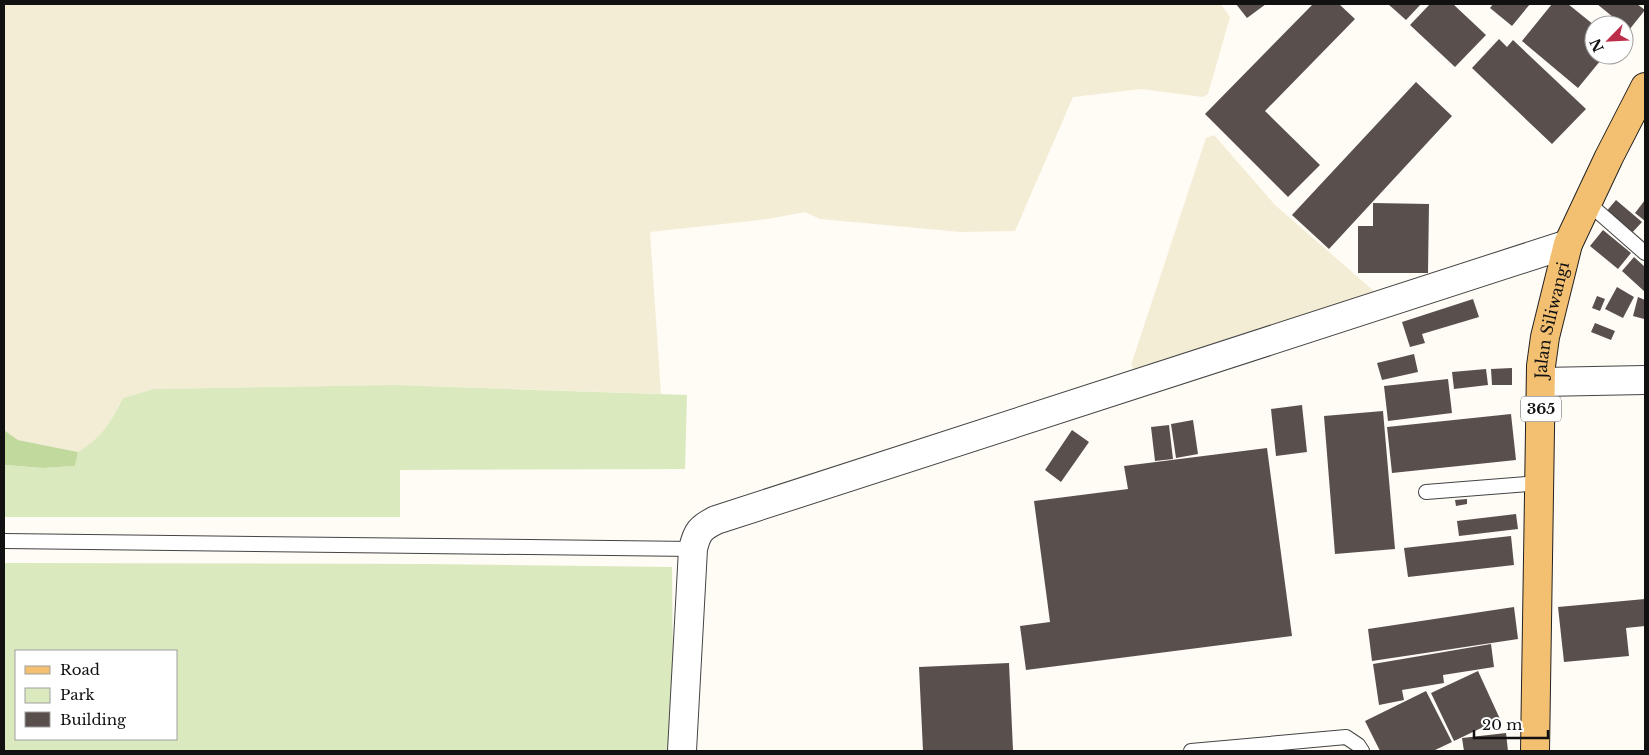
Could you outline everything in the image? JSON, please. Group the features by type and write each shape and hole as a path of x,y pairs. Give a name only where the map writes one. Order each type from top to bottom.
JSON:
{"main road":[{"name":"Jalan Siliwangi","path":"1535,751 1541,382 1545,336 1568,244 1645,87"}],"street":[{"path":"682,751 693,549 696,536 703,526 716,520 1568,244"},
{"path":"1541,382 1645,380"}],"lane":[{"path":"1587,202 1645,253"},
{"path":"1426,492 1540,483"},
{"path":"4,541 693,549"},
{"path":"1191,751 1346,738 1358,745 1362,751"}],"shaded area":[{"path":"4,4 1221,4 1230,17 1208,94 1203,97 1141,89 1073,97 1015,231 961,232 820,219 805,212 768,219 650,232 661,394 394,385 154,389 123,398 107,427 94,442 78,452 18,440 4,430"},
{"path":"1214,135 1275,205 1375,292 1309,318 1300,316 1229,338 1220,348 1137,372 1131,365 1206,138"}],"green space":[{"path":"394,385 687,395 685,469 400,470 400,517 4,517 4,465 43,468 75,466 78,452 105,429 123,398 154,389"},
{"path":"4,430 18,440 78,452 75,466 43,468 4,465"},
{"path":"4,563 426,564 672,567 673,673 668,751 4,751"}],"building":[{"path":"1236,4 1266,4 1247,18"},
{"path":"1313,4 1339,4 1355,19 1265,111 1320,165 1288,197 1205,114"},
{"path":"1388,4 1421,4 1406,20"},
{"path":"1430,4 1453,4 1486,35 1455,67 1410,25"},
{"path":"1493,4 1530,4 1512,26 1490,8"},
{"path":"1552,4 1568,4 1584,17 1584,65 1597,65 1578,88 1522,41"},
{"path":"1597,4 1637,4 1645,10 1634,24 1634,15 1611,15"},
{"path":"1499,39 1507,47 1513,40 1586,109 1552,144 1472,68"},
{"path":"1416,82 1452,116 1329,249 1292,215"},
{"path":"1616,200 1642,222 1630,235 1605,213"},
{"path":"1645,200 1645,221 1635,213"},
{"path":"1373,203 1429,204 1428,273 1358,273 1358,226 1373,226"},
{"path":"1603,230 1631,253 1618,269 1590,246"},
{"path":"1634,257 1645,267 1645,292 1622,271"},
{"path":"1617,287 1634,297 1623,318 1605,309"},
{"path":"1597,296 1605,299 1600,311 1592,308"},
{"path":"1638,297 1645,300 1644,319 1633,316"},
{"path":"1473,299 1479,317 1422,334 1425,343 1410,347 1402,322"},
{"path":"1595,323 1615,331 1611,340 1591,332"},
{"path":"1414,354 1418,372 1382,380 1377,363"},
{"path":"1512,368 1512,385 1492,385 1491,369"},
{"path":"1486,369 1488,385 1454,389 1452,372"},
{"path":"1448,379 1452,413 1388,421 1384,386"},
{"path":"1302,405 1307,452 1276,456 1271,409"},
{"path":"1383,411 1395,549 1335,554 1324,416"},
{"path":"1511,414 1516,460 1392,473 1387,427"},
{"path":"1193,420 1198,454 1176,458 1171,424"},
{"path":"1169,425 1173,459 1155,461 1151,427"},
{"path":"1072,430 1089,442 1061,482 1045,470"},
{"path":"1267,448 1292,636 1026,670 1020,626 1050,622 1034,501 1128,489 1124,466"},
{"path":"1467,499 1467,504 1456,506 1455,500"},
{"path":"1516,514 1518,529 1459,536 1457,521"},
{"path":"1511,536 1514,565 1408,577 1404,548"},
{"path":"1645,599 1645,626 1626,628 1629,656 1564,662 1558,607"},
{"path":"1514,607 1518,639 1372,661 1368,629"},
{"path":"1491,644 1494,667 1443,675 1444,683 1402,690 1404,700 1379,705 1373,664"},
{"path":"1009,663 1013,750 923,751 919,667"},
{"path":"1478,671 1500,719 1454,741 1431,693"},
{"path":"1426,691 1452,742 1433,751 1380,751 1365,721"},
{"path":"1506,733 1508,751 1464,751 1462,738"}]}
